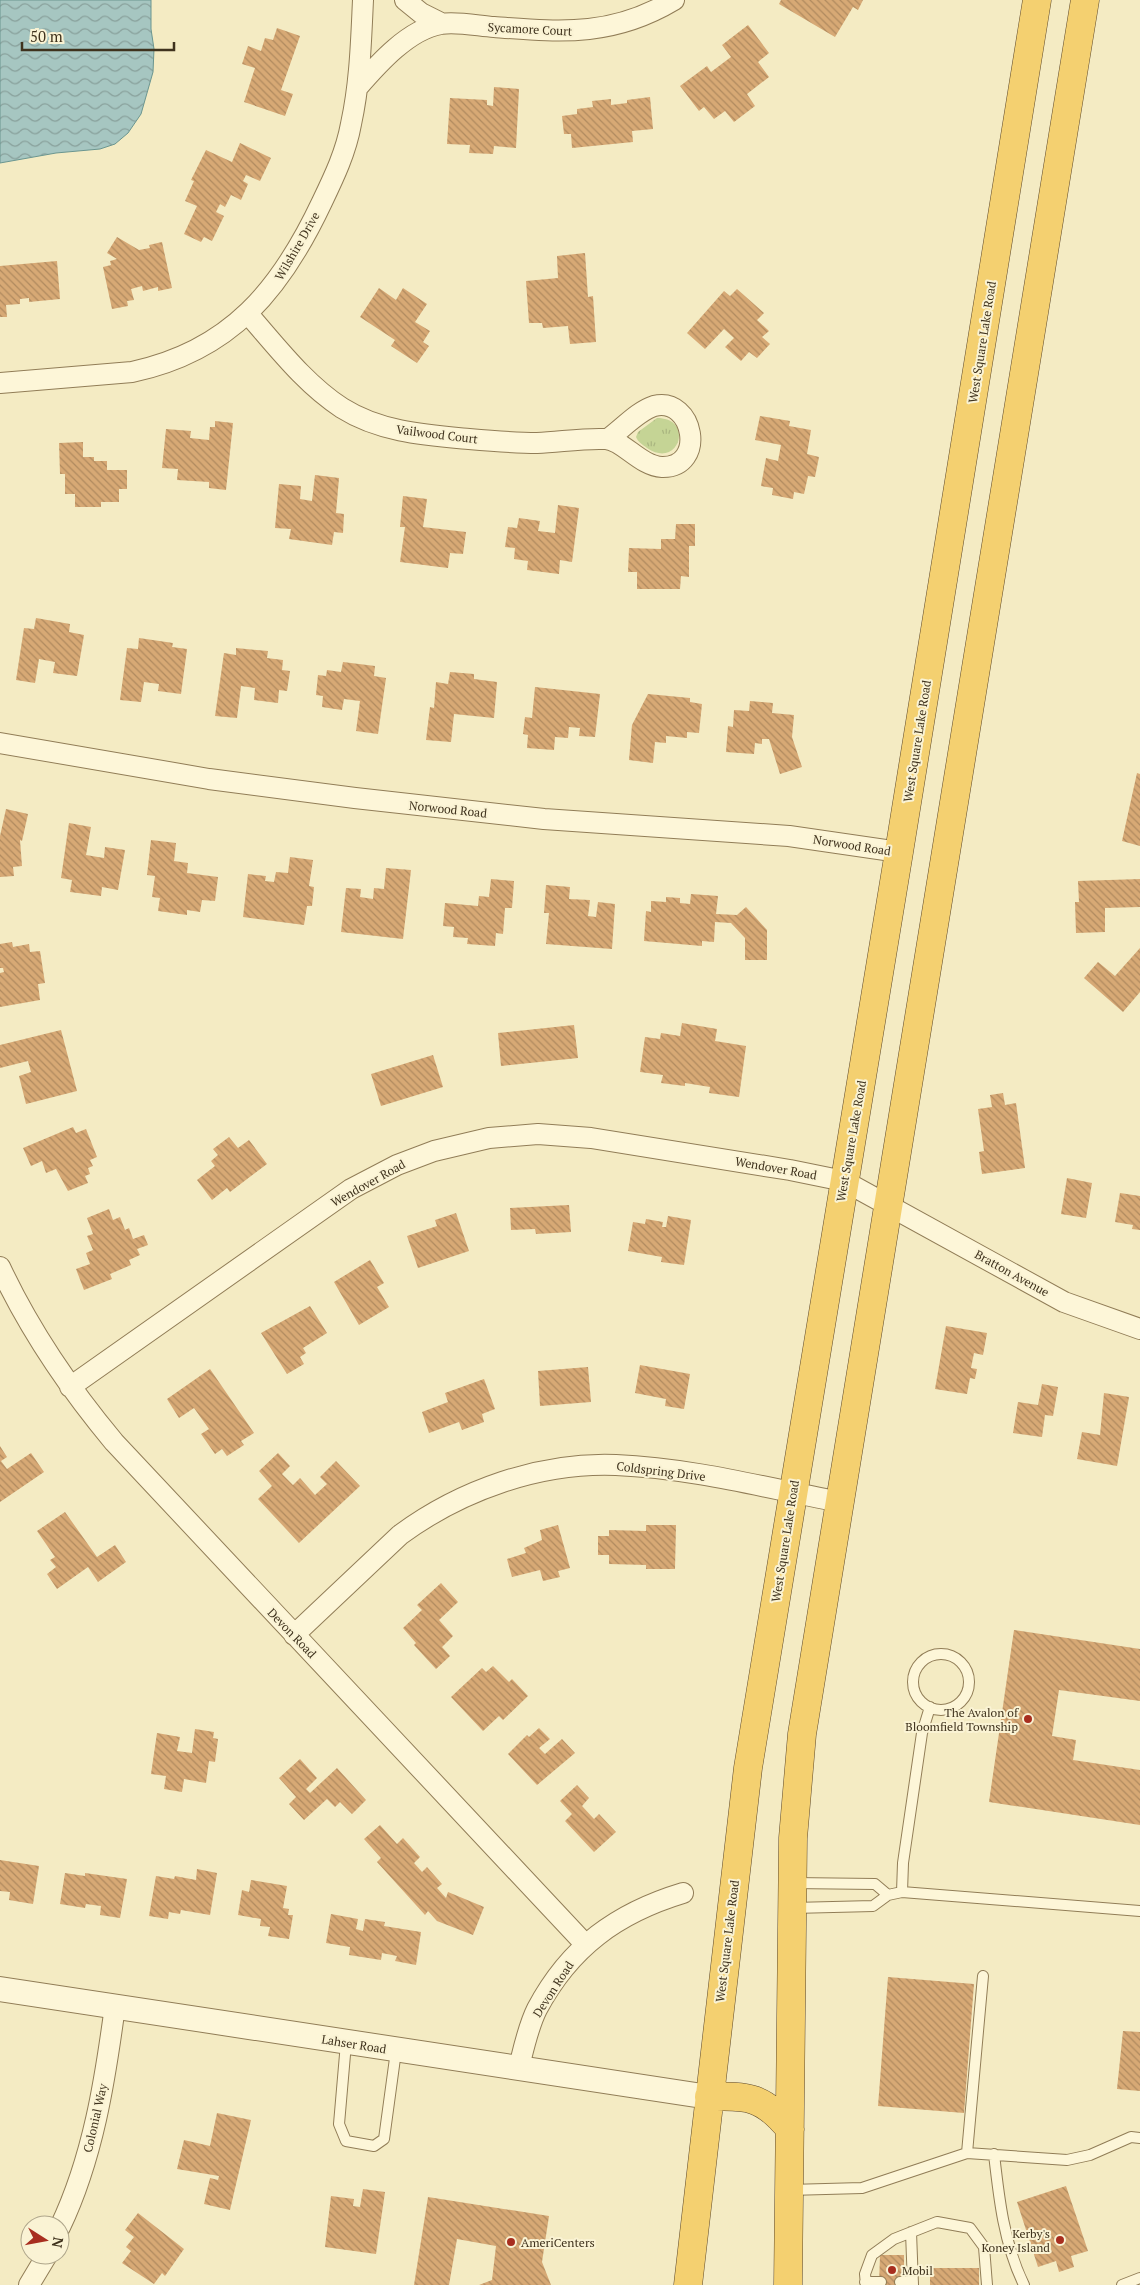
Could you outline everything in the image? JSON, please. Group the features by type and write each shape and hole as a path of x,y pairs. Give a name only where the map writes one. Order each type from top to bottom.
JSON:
{"highway":[{"name":"West Square Lake Road","path":"684,2283 709,2097 744,1796 1037,0"},
{"path":"788,2285 792,1896 796,1793 802,1734 890,1206 1085,0"},
{"path":"709,2097 740,2096 759,2101 778,2114 790,2129"}],"street":[{"name":"Wilshire Drive","path":"0,384 148,368 182,356 248,314 272,289 317,213 343,156 358,87 364,0"},
{"name":"Sycamore Court","path":"405,0 421,13 441,24 549,32 588,30 636,18 674,0"},
{"name":"Sycamore Court","path":"358,87 377,65 399,46 410,38 441,24"},
{"name":"Vailwood Court","path":"248,314 311,384 341,407 372,423 406,432 484,440 535,443 608,439"},
{"name":"Norwood Road","path":"0,744 209,779 355,798 544,819 789,836 899,852"},
{"name":"Wendover Road","path":"70,1387 351,1189 397,1165 450,1146 508,1135 565,1135 772,1167 844,1181 890,1206"},
{"name":"Bratton Avenue","path":"890,1206 1064,1302 1140,1329"},
{"name":"Devon Road","path":"0,1267 20,1307 70,1387 134,1465 585,1944"},
{"name":"Coldspring Drive","path":"294,1635 400,1535 417,1523 468,1496 524,1476 592,1466 643,1467 840,1502"},
{"name":"Devon Road","path":"519,2067 525,2041 537,2009 570,1961 585,1944 601,1931 645,1906 683,1893"},
{"name":"Lahser Road","path":"0,1989 396,2051 519,2067 709,2097"},
{"name":"Colonial Way","path":"65,2215 79,2180 93,2136 102,2096 116,2006"},
{"path":"29,2285 40,2265"}],"lane":[{"path":"936,1654 953,1656 966,1670 968,1688 957,1704 948,1708 930,1707 922,1702 913,1688 916,1670 927,1657 936,1654"},
{"path":"902,1892 903,1863 922,1733 930,1707"},
{"path":"792,1896 875,1884 888,1895"},
{"path":"792,1896 873,1906 888,1895 902,1892 1140,1911"},
{"path":"967,2153 983,1976"},
{"path":"346,2043 339,2124 346,2141 374,2146 384,2139 396,2051"},
{"path":"789,2190 862,2188 967,2153 1067,2160 1090,2156 1131,2137 1140,2138"},
{"path":"994,2154 1000,2210 1016,2269 1024,2285"},
{"path":"882,2282 866,2283 865,2274 872,2255 894,2239 937,2222 970,2228 984,2247 987,2285"},
{"path":"900,2282 913,2283 911,2232"},
{"path":"1122,2285 1140,2278"}],"green space":[{"path":"657,418 669,420 676,426 679,433 678,441 674,448 667,453 658,453 647,448 636,437 638,432"}],"water":[{"path":"0,0 151,0 151,29 154,49 153,72 141,114 128,133 115,144 100,149 56,153 0,163"}],"building":[{"path":"781,0 863,0 858,10 853,7 835,37 779,4"},
{"path":"748,25 769,53 758,62 769,77 747,94 755,106 734,122 725,111 714,119 704,107 699,111 680,86 707,66 711,72 731,57 722,45"},
{"path":"277,28 300,36 281,90 293,94 285,116 244,102 255,68 242,64 248,46 261,51 265,38 273,40"},
{"path":"494,87 519,89 516,148 494,146 493,154 469,153 470,145 447,144 450,98 487,100 487,105 493,106"},
{"path":"650,97 653,129 632,131 633,142 572,148 571,134 564,134 562,116 577,114 577,109 593,107 592,101 611,99 611,105 627,103 627,100"},
{"path":"240,143 271,158 260,181 246,175 243,181 248,184 241,200 231,195 225,207 220,204 216,212 224,216 212,241 204,237 201,242 184,234 197,206 185,201 194,181 191,180 206,150 232,162"},
{"path":"117,237 139,250 150,248 149,245 162,242 172,288 158,291 158,287 143,291 142,286 131,289 134,300 127,301 128,306 112,309 103,267 111,265 110,261 117,259 107,253"},
{"path":"585,253 588,297 593,296 596,342 570,344 568,326 543,328 542,323 529,323 526,281 558,278 557,256"},
{"path":"57,261 60,299 29,302 29,298 20,299 20,304 6,305 7,317 0,317 0,266"},
{"path":"379,288 396,300 403,288 427,304 415,322 430,331 423,342 429,346 417,363 391,346 395,340 360,317"},
{"path":"737,289 764,313 757,320 769,331 762,337 770,344 757,358 749,352 741,361 725,347 734,338 724,329 705,349 687,333 724,291 730,296"},
{"path":"760,416 790,421 789,426 811,430 807,454 819,457 815,477 808,476 804,494 794,492 793,499 772,495 773,488 761,486 766,458 778,461 781,445 755,440"},
{"path":"215,421 233,423 226,490 209,488 209,482 177,480 178,469 162,468 166,429 191,431 190,438 209,440 210,427 215,427"},
{"path":"83,442 83,457 94,457 94,461 107,461 107,470 127,470 127,489 119,489 119,502 101,502 101,507 75,507 75,494 65,494 65,474 60,474 59,443"},
{"path":"315,475 339,478 336,513 344,514 343,533 334,532 332,545 289,539 291,529 275,528 279,484 301,486 300,499 312,501"},
{"path":"403,496 427,499 423,527 466,532 463,554 450,553 448,568 400,562 405,527 400,527"},
{"path":"558,505 579,508 572,562 560,560 559,574 527,570 528,561 514,559 515,548 505,547 508,527 517,528 519,518 540,521 538,531 555,533"},
{"path":"676,524 695,524 695,546 689,546 689,577 681,576 680,589 637,589 637,572 628,572 629,548 661,549 661,539 675,539"},
{"path":"36,618 70,624 69,632 84,635 77,676 53,673 55,662 39,659 35,683 16,680 24,628 34,629"},
{"path":"139,638 173,643 172,647 187,649 181,694 158,691 159,684 144,682 141,702 120,700 127,648 138,649"},
{"path":"236,648 268,651 267,658 283,660 282,670 290,671 287,691 279,690 278,703 254,700 255,688 241,686 237,718 215,716 224,653 236,655"},
{"path":"343,662 375,666 374,676 386,678 378,734 356,731 360,701 344,699 342,710 322,707 323,696 316,695 318,675 326,676 327,670 341,672"},
{"path":"450,672 474,674 474,679 497,682 494,718 454,714 451,742 426,740 430,707 434,708 436,682 448,684"},
{"path":"535,687 600,694 595,737 579,736 580,728 569,727 568,738 555,737 554,750 527,748 528,735 523,734 525,717 532,718"},
{"path":"648,694 690,698 690,702 702,704 699,733 687,732 687,738 666,736 666,743 655,742 653,763 629,760 632,725"},
{"path":"750,701 773,703 772,713 794,715 792,737 802,767 780,774 769,739 762,739 762,744 755,743 754,754 726,752 728,726 733,727 734,710 749,711"},
{"path":"1137,773 1140,774 1140,846 1122,841"},
{"path":"6,809 28,814 22,841 20,840 22,866 13,867 14,876 0,877 0,836"},
{"path":"69,823 91,827 86,855 104,858 105,847 125,850 118,890 102,887 101,896 70,892 72,880 61,878"},
{"path":"151,840 176,843 174,861 188,863 187,873 218,877 215,901 202,900 200,912 187,910 187,915 158,911 160,898 152,897 155,876 147,875"},
{"path":"290,857 313,860 309,886 314,887 312,906 307,906 304,925 243,917 248,874 266,876 265,881 274,882 276,872 288,873"},
{"path":"386,868 411,870 403,939 341,932 346,888 361,889 360,897 373,899 374,888 384,889"},
{"path":"491,879 514,881 512,908 505,908 503,934 496,933 495,946 467,944 468,938 453,937 454,927 443,926 445,903 478,906 479,896 489,897"},
{"path":"1140,879 1140,907 1105,908 1105,932 1076,933 1075,902 1079,902 1078,881"},
{"path":"546,885 570,887 569,899 590,900 588,916 596,917 598,902 615,904 612,949 546,944 549,913 544,913"},
{"path":"691,894 718,896 716,914 737,915 746,907 767,930 767,960 745,960 745,938 731,923 715,922 714,942 702,941 702,946 644,941 646,911 651,912 651,901 666,902 666,897 680,898 680,903 690,904"},
{"path":"12,942 13,947 29,944 30,952 40,951 45,983 38,984 40,1000 0,1007 0,973 4,972 3,968 0,968 0,944"},
{"path":"1140,948 1140,992 1123,1012 1084,978 1098,962 1115,976"},
{"path":"682,1023 717,1029 715,1041 746,1046 739,1097 709,1093 710,1087 685,1083 685,1086 661,1083 663,1075 640,1072 645,1037 660,1039 661,1033 680,1036"},
{"path":"574,1025 578,1058 501,1066 498,1033"},
{"path":"61,1030 77,1091 26,1104 19,1076 31,1072 28,1061 0,1068 0,1045"},
{"path":"433,1055 443,1087 381,1106 371,1074"},
{"path":"1003,1093 1005,1105 1016,1103 1025,1168 982,1174 979,1152 984,1151 978,1109 992,1107 990,1095"},
{"path":"73,1127 76,1133 86,1129 97,1157 90,1160 93,1166 88,1168 90,1174 85,1176 88,1183 68,1191 56,1169 46,1173 42,1161 31,1166 23,1148"},
{"path":"229,1137 238,1148 249,1140 267,1164 230,1192 227,1188 212,1200 197,1180 215,1166 211,1161 218,1155 213,1149"},
{"path":"1067,1178 1092,1183 1086,1218 1061,1214"},
{"path":"1120,1193 1140,1196 1140,1230 1132,1229 1133,1225 1115,1222"},
{"path":"569,1205 571,1232 536,1234 535,1229 511,1230 510,1208"},
{"path":"109,1209 113,1220 120,1217 125,1230 129,1228 133,1239 144,1235 148,1245 137,1249 140,1255 129,1260 131,1265 110,1274 112,1279 84,1290 76,1269 90,1264 86,1253 93,1250 87,1236 93,1234 87,1218"},
{"path":"456,1213 469,1251 418,1268 407,1236 437,1226 435,1220"},
{"path":"668,1216 691,1220 684,1265 661,1262 662,1257 628,1251 633,1222 645,1224 646,1219 663,1222 662,1227 666,1227"},
{"path":"370,1260 384,1283 377,1287 389,1307 359,1325 334,1282"},
{"path":"310,1306 327,1333 303,1348 306,1353 300,1357 304,1364 287,1374 261,1333"},
{"path":"946,1326 987,1333 983,1355 974,1353 971,1368 977,1369 975,1379 970,1378 967,1394 935,1389"},
{"path":"640,1365 690,1374 684,1409 665,1406 666,1399 635,1393"},
{"path":"588,1367 591,1402 540,1406 538,1371"},
{"path":"210,1369 254,1433 241,1441 244,1445 227,1456 222,1449 215,1454 201,1434 209,1429 194,1408 179,1418 167,1399"},
{"path":"484,1379 495,1409 482,1414 484,1422 462,1430 459,1422 429,1433 422,1412 448,1402 445,1393"},
{"path":"1042,1384 1058,1387 1053,1416 1045,1415 1042,1437 1013,1433 1018,1402 1038,1405"},
{"path":"1104,1393 1129,1397 1117,1466 1077,1459 1082,1432 1100,1435"},
{"path":"0,1446 7,1457 1,1461 7,1469 31,1453 44,1472 0,1502"},
{"path":"278,1453 290,1466 282,1474 293,1485 300,1478 315,1495 327,1484 320,1477 336,1461 360,1486 299,1543 258,1499 272,1486 259,1471"},
{"path":"65,1512 97,1557 115,1545 126,1562 98,1582 88,1567 57,1589 47,1574 56,1567 50,1560 55,1557 37,1531"},
{"path":"558,1525 570,1568 558,1571 560,1577 543,1581 540,1570 512,1577 507,1559 526,1553 524,1548 542,1540 540,1530"},
{"path":"646,1525 676,1525 675,1569 646,1569 646,1565 609,1564 609,1555 598,1555 598,1536 609,1536 609,1530 646,1531"},
{"path":"441,1583 458,1602 439,1620 453,1636 442,1647 450,1656 436,1669 414,1645 416,1643 403,1628 422,1610 417,1605"},
{"name":"The Avalon of Bloomfield Township","path":"1014,1630 1140,1649 1140,1701 1059,1690 1052,1736 1076,1740 1073,1760 1140,1770 1140,1825 989,1802"},
{"path":"493,1666 509,1682 512,1679 528,1696 503,1720 499,1716 483,1731 451,1697 482,1668 486,1672"},
{"path":"539,1728 550,1739 539,1748 545,1754 562,1739 575,1753 537,1785 508,1754 527,1735 529,1737"},
{"path":"195,1729 214,1732 213,1738 218,1739 215,1762 209,1761 206,1783 184,1779 182,1792 164,1789 166,1776 151,1774 157,1733 180,1737 177,1751 192,1753"},
{"path":"300,1759 317,1778 306,1789 310,1793 337,1768 366,1800 352,1814 340,1802 335,1807 327,1799 304,1820 289,1804 296,1797 279,1778"},
{"path":"577,1785 589,1798 582,1806 594,1819 599,1814 616,1832 594,1852 565,1821 572,1814 560,1801"},
{"path":"380,1825 397,1844 403,1838 420,1857 414,1863 422,1872 427,1867 442,1884 437,1888 446,1898 448,1892 484,1907 473,1935 437,1921 428,1911 425,1915 377,1862 381,1858 364,1839"},
{"path":"0,1860 39,1866 33,1904 9,1900 10,1892 0,1891"},
{"path":"197,1869 217,1873 210,1915 181,1910 180,1914 169,1912 168,1919 149,1916 156,1876 174,1879 175,1876 196,1880"},
{"path":"65,1873 85,1876 85,1873 127,1879 120,1918 100,1915 101,1906 86,1904 85,1908 60,1904"},
{"path":"251,1880 287,1886 283,1908 289,1909 288,1915 293,1915 289,1939 268,1936 270,1927 260,1926 261,1919 238,1915 242,1890 249,1892"},
{"path":"331,1914 358,1919 356,1929 363,1931 365,1919 385,1922 384,1926 421,1932 416,1965 395,1961 397,1956 382,1953 381,1960 349,1955 350,1947 326,1943"},
{"path":"888,1977 974,1984 964,2113 878,2106"},
{"path":"1123,2031 1140,2032 1140,2091 1117,2089"},
{"path":"217,2113 251,2120 230,2210 204,2204 210,2178 218,2180 219,2176 177,2169 184,2140 210,2146"},
{"path":"1066,2186 1088,2251 1071,2256 1074,2267 1059,2272 1056,2261 1038,2267 1017,2202"},
{"path":"363,2189 385,2192 376,2254 325,2247 331,2196 354,2199 353,2206 360,2207"},
{"name":"AmeriCenters","path":"428,2197 549,2216 542,2262 551,2285 479,2285 492,2280 496,2246 457,2239 449,2285 414,2285"},
{"path":"138,2213 184,2249 165,2276 162,2273 154,2284 122,2263 131,2251 126,2247 134,2237 125,2230"},
{"name":"Mobil","path":"880,2255 904,2255 904,2285 879,2285"},
{"path":"930,2268 979,2268 979,2285 930,2285"}],"place":[{"name":"The Avalon of Bloomfield Township","path":"1028,1719"},
{"name":"Kerby's Koney Island","path":"1060,2240"},
{"name":"AmeriCenters","path":"511,2242"},
{"name":"Mobil","path":"892,2270"}]}
